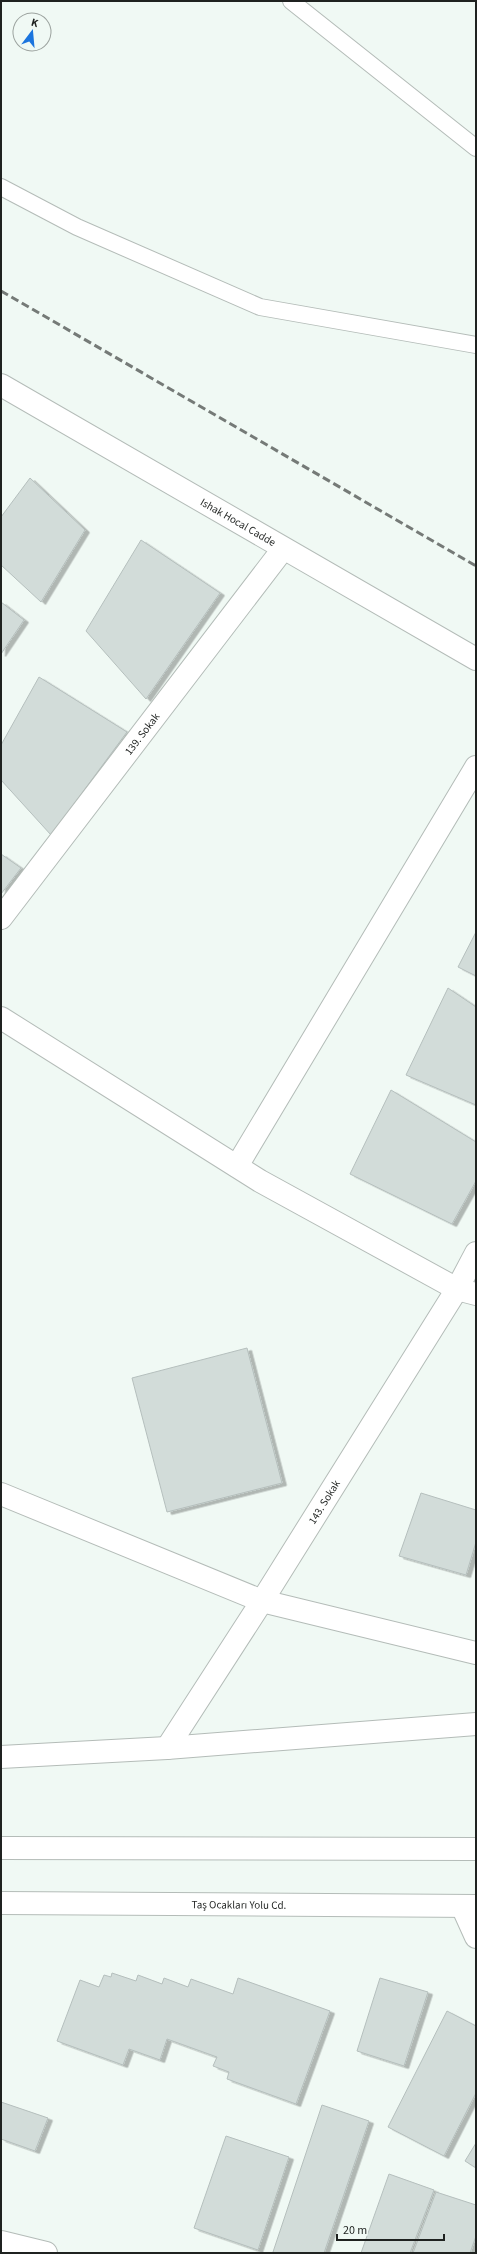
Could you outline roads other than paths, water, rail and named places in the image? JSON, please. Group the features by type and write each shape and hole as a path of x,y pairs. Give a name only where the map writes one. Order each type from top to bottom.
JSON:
{"street":[{"name":"Ishak Hocal Cadde","path":"4,393 476,659"},
{"name":"139. Sokak","path":"1,918 283,549"},
{"path":"237,1166 476,767"},
{"path":"1,1018 237,1166 466,1292"},
{"name":"143. Sokak","path":"167,1748 466,1292 476,1253"},
{"path":"1,1494 262,1601 476,1653"},
{"path":"1,1757 167,1748 476,1724"},
{"path":"1,1848 476,1849"},
{"name":"Taş Ocakları Yolu Cd.","path":"1,1903 469,1906"},
{"path":"469,1906 476,1937"},
{"path":"1,2242 46,2253"}],"lane":[{"path":"291,1 476,148"},
{"path":"1,187 77,227 260,307 476,345"}],"railway":[{"path":"1,291 476,566"}]}
